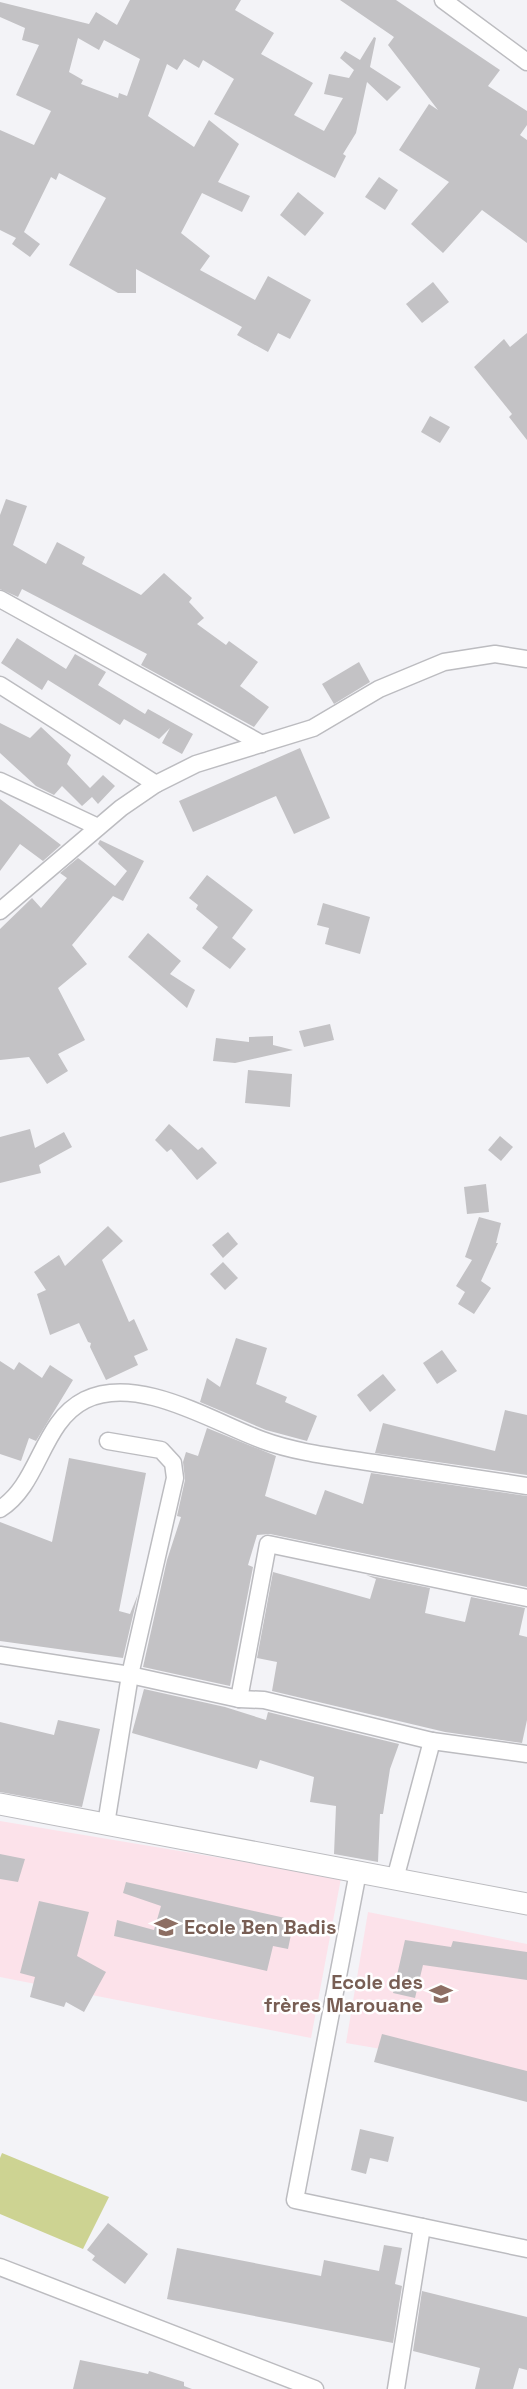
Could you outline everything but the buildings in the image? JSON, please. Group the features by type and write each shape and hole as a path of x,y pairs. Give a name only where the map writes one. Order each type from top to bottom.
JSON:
{"street":[{"path":"443,0 527,62"},
{"path":"0,598 262,744"},
{"path":"0,910 98,828 156,784 196,764 313,728 379,688 444,662 495,654 527,659"},
{"path":"0,685 156,784"},
{"path":"0,781 98,828"},
{"path":"0,1509 8,1504 25,1481 59,1420 71,1408 87,1399 112,1392 138,1394 176,1404 265,1441 322,1454 527,1486"},
{"path":"106,1824 130,1675 174,1478 173,1463 161,1449 108,1441"},
{"path":"239,1698 268,1544 527,1598"},
{"path":"0,1655 130,1675 239,1698 264,1700 432,1741 527,1754"},
{"path":"395,1879 432,1741"},
{"path":"0,1804 527,1904"},
{"path":"358,1872 295,2200 527,2249"},
{"path":"396,2389 422,2227"},
{"path":"0,2268 315,2389"}],"shaded area":[{"name":"Ecole Ben Badis","path":"0,1821 341,1878 311,2038 0,1977"},
{"name":"Ecole des frères Marouane","path":"368,1912 527,1944 527,2074 346,2043"}],"green space":[{"path":"2,2153 109,2197 83,2249 0,2214 0,2158"}],"place":[{"name":"Ecole Ben Badis","path":"166,1927"},
{"name":"Ecole des frères Marouane","path":"441,1994"}]}
